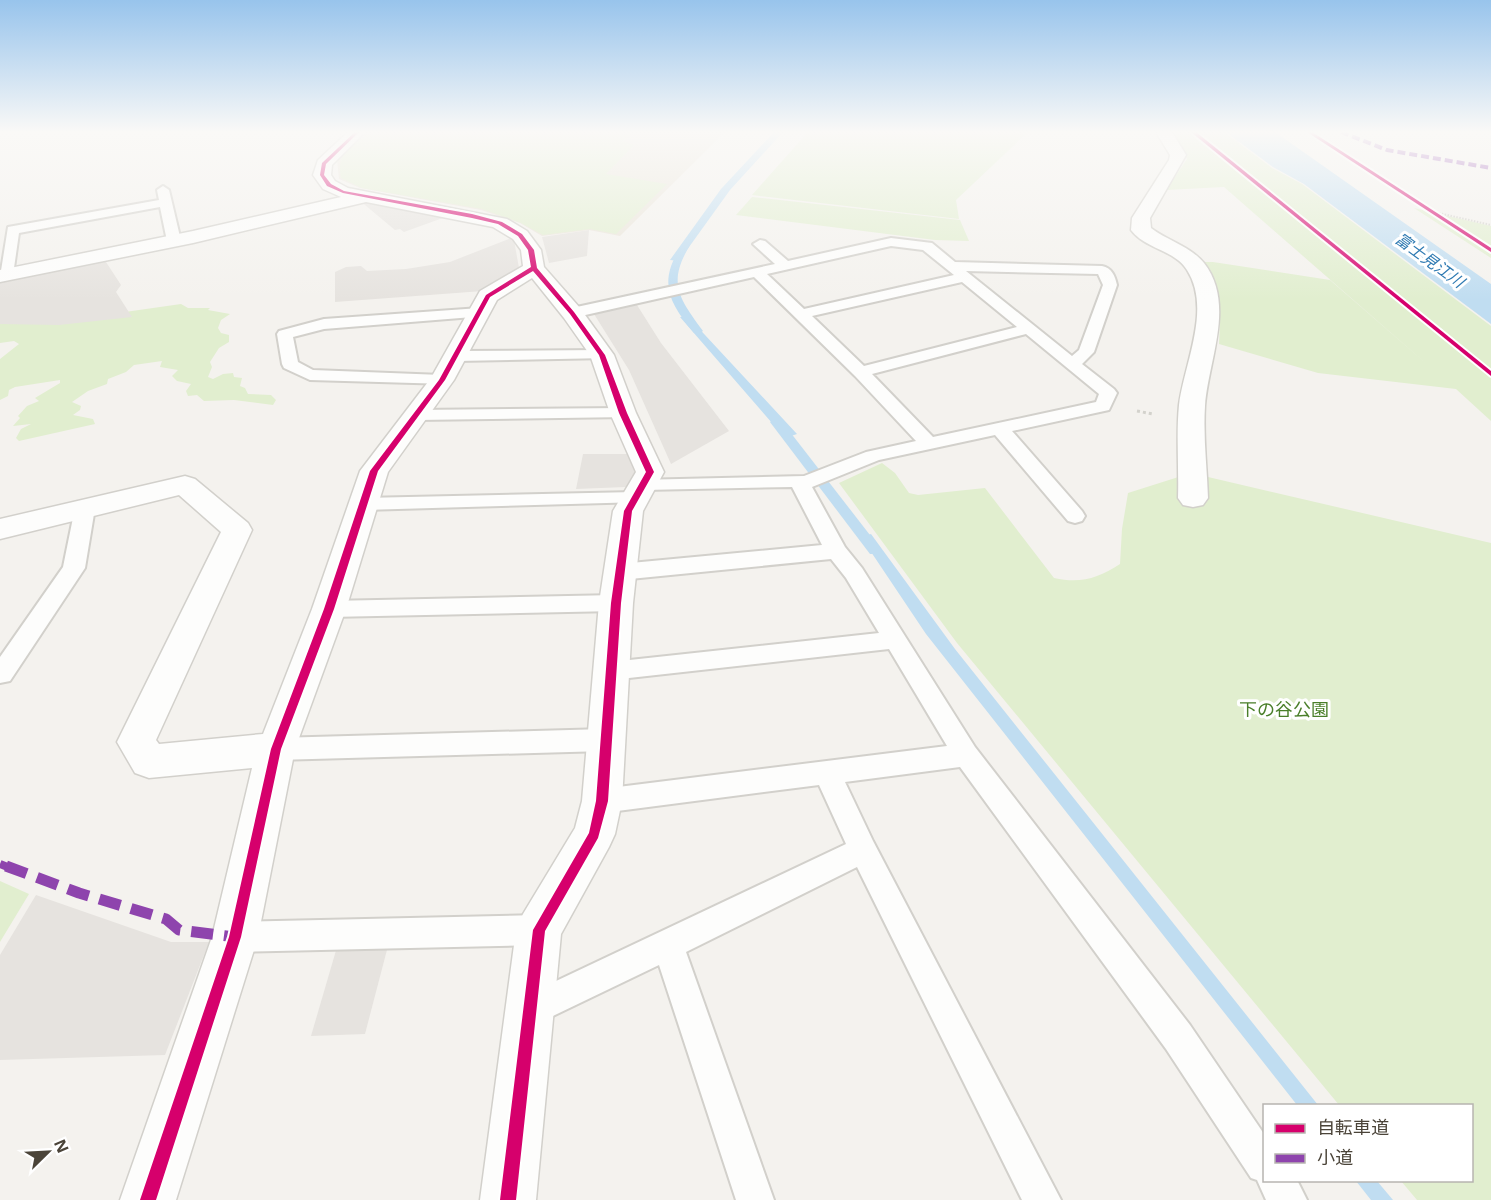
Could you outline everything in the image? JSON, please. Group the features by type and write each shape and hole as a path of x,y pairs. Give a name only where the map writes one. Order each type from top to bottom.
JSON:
{"street":[{"path":"338,188 363,197 500,223 520,235 531,250 534,268 572,313 602,355 623,413 650,472 628,511 618,588 602,801 594,834 539,930 508,1200"},
{"path":"1161,188 1142,218 1141,230 1182,253 1195,266 1204,281 1207,297 1204,347 1192,405 1193,498"},
{"path":"3,275 174,241 363,197"},
{"path":"148,1200 235,937 276,749 328,609 374,471 449,368 488,297 534,268"},
{"path":"0,529 185,485 237,530 136,742 149,761 276,749"}],"lane":[{"path":"3,275 13,230 165,196 174,241"},
{"path":"363,504 808,482 873,456 928,442 1103,406 1108,393 927,246 891,242 572,313"},
{"path":"760,244 785,265"},
{"path":"951,266 1102,270 1108,276 1110,285 1086,352 1072,364"},
{"path":"756,271 861,372 928,442"},
{"path":"801,314 965,277"},
{"path":"480,313 324,324 285,334 290,364 310,375 449,368 602,355"},
{"path":"861,372 1028,329"},
{"path":"417,415 623,413"},
{"path":"999,428 1075,516"},
{"path":"808,482 836,552 854,573 966,755 1178,1037 1263,1164"},
{"path":"1,674 74,568 85,508"},
{"path":"328,609 618,588 836,552"},
{"path":"611,671 894,640"},
{"path":"276,749 606,740"},
{"path":"602,801 966,755"},
{"path":"827,772 863,850 1038,1198"},
{"path":"530,1011 863,850"},
{"path":"235,937 539,930"},
{"path":"668,945 755,1200"},
{"path":"1276,1182 1288,1200"}],"path":[{"path":"1425,208 1491,225"},
{"path":"1425,208 1458,229"},
{"path":"1103,406 1156,414 1192,405"}],"shaded area":[{"path":"360,188 668,188 620,236 589,230 542,236 520,223 481,210"},
{"path":"359,200 451,215 404,232 400,229 395,230"},
{"path":"589,230 587,256 549,263 542,237"},
{"path":"511,238 514,240 519,268 483,291 335,302 335,272 346,267 361,266 367,271 406,269 450,262"},
{"path":"104,259 121,285 116,292 132,317 59,325 0,324 0,280"},
{"path":"637,305 661,343 729,431 671,464 629,370 594,314"},
{"path":"583,454 629,454 634,466 635,478 626,487 576,489"},
{"path":"36,895 171,942 209,942 165,1055 0,1060 0,955"},
{"path":"388,946 365,1034 311,1036 337,947"}],"green space":[{"path":"362,188 663,188 616,234 590,229 543,235 521,223 482,209"},
{"path":"758,188 969,188 956,200 959,219 752,195"},
{"path":"1167,188 1205,188 1166,190"},
{"path":"1225,188 1307,188 1491,326 1491,421 1456,389 1318,373 1219,344 1218,301 1201,262 1330,280 1437,373"},
{"path":"752,197 960,220 969,241 935,240 736,215"},
{"path":"1414,208 1491,226 1491,258"},
{"path":"0,301 125,312 181,304 188,308 210,308 208,310 230,314 221,320 218,328 221,333 229,335 229,342 219,348 210,362 212,367 208,377 213,379 223,374 233,373 234,377 242,378 240,386 245,388 248,394 271,395 276,400 273,405 234,400 204,401 197,395 188,396 186,391 191,384 177,381 172,376 178,370 160,367 162,361 134,365 126,372 108,379 107,384 88,391 72,402 81,406 80,410 73,415 93,419 95,424 19,441 16,438 21,429 31,424 13,426 20,418 18,416 27,406 39,401 35,398 60,383 60,380 15,387 9,390 8,396 0,400 0,359 19,344 14,341 0,343"},
{"name":"下の谷公園","path":"882,463 895,473 909,493 918,495 985,488 1054,578 1064,580 1089,578 1120,564 1122,529 1128,493 1191,473 1491,543 1491,1200 1417,1200 1402,1182 1473,1182 1473,1104 1338,1104 957,643 839,483"},
{"path":"0,881 29,894 0,942"}],"water":[{"path":"732,188 679,261 670,260 721,189"},
{"name":"富士見江川","path":"1309,188 1355,188 1491,284 1491,324"},
{"path":"691,316 692,321 797,434 785,438 680,317"},
{"path":"871,534 955,649 1317,1104 1296,1104 926,634 861,537"},
{"path":"1357,1182 1378,1182 1393,1200 1371,1200"}],"waterway":[{"path":"686,245 674,269 673,290 682,310 698,331"},
{"path":"776,422 875,551"}],"marked path":[{"path":"0,864 79,893 166,919 179,930 235,937"}],"cycle path":[{"path":"335,188 343,192 500,223 520,235 531,250 534,268 572,313 602,355 623,413 650,472 628,511 616,603 602,801 594,834 539,930 508,1200"},
{"path":"1262,188 1491,374"},
{"path":"1395,188 1491,250"},
{"path":"148,1200 235,937 276,749 329,609 374,471 442,380 488,296 534,268"}]}
